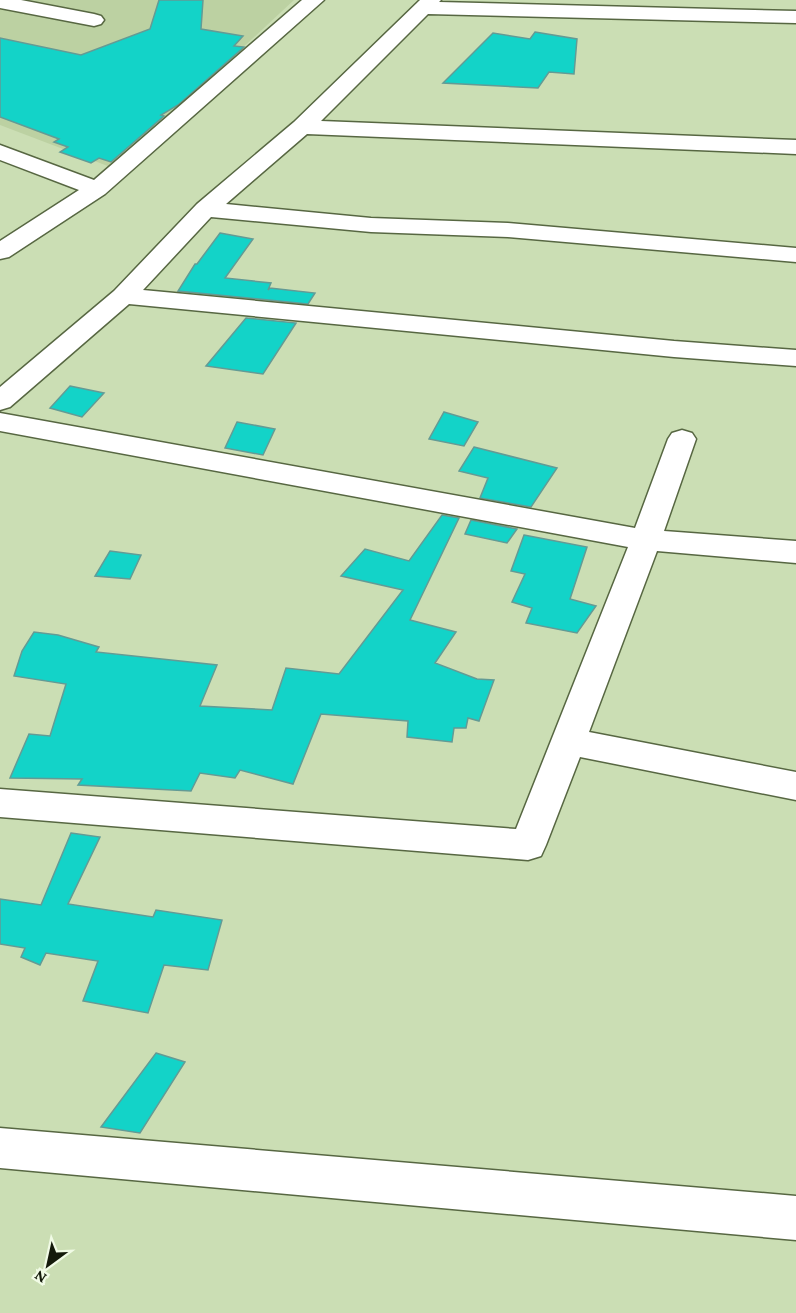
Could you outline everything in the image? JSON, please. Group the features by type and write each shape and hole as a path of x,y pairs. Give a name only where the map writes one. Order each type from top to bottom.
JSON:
{"street":[{"path":"0,252 97,189 314,0"},
{"path":"0,2 94,20"},
{"path":"0,402 123,296 205,209 302,127 427,4 796,17"},
{"path":"302,127 796,147"},
{"path":"0,152 97,189"},
{"path":"205,209 371,225 519,231 796,255"},
{"path":"123,296 674,350 796,358"},
{"path":"0,422 646,540 796,552"},
{"path":"0,803 528,845 646,540 682,439"},
{"path":"567,741 796,786"},
{"path":"0,1149 796,1218"}],"shaded area":[{"path":"0,0 294,0 113,168 0,125"}],"building":[{"path":"159,0 203,0 201,29 243,36 234,46 244,47 178,105 161,115 164,116 111,162 99,158 91,163 60,152 68,147 54,142 59,139 0,117 0,38 81,55 150,29"},
{"path":"535,32 577,39 574,74 549,72 538,88 443,83 493,33 530,39"},
{"path":"220,233 253,239 225,278 271,283 268,290 270,288 315,293 308,304 178,291 195,264"},
{"path":"246,318 296,323 263,374 206,366"},
{"path":"70,386 104,393 82,417 50,408"},
{"path":"444,412 478,422 464,446 429,439"},
{"path":"237,422 275,429 263,455 225,448"},
{"path":"474,447 557,468 531,507 480,498 488,478 459,471"},
{"path":"442,515 459,518 410,620 456,632 435,663 477,679 494,680 479,721 468,718 466,728 454,728 452,742 407,737 408,721 321,714 293,784 240,770 235,778 200,773 191,791 78,785 82,779 10,778 29,734 50,736 66,684 14,676 22,651 34,632 58,635 99,647 96,652 217,665 200,706 272,710 286,668 339,674 403,590 341,576 365,549 409,561"},
{"path":"471,520 517,529 507,543 465,534"},
{"path":"524,535 587,547 570,599 596,606 577,633 526,623 532,608 512,602 525,574 511,571"},
{"path":"110,551 141,555 130,579 95,576"},
{"path":"71,833 100,837 68,904 153,917 156,910 222,920 208,970 164,965 148,1013 83,1001 98,961 46,953 40,965 21,957 25,948 0,944 0,899 41,905"},
{"path":"156,1053 185,1062 140,1133 101,1127"}]}
